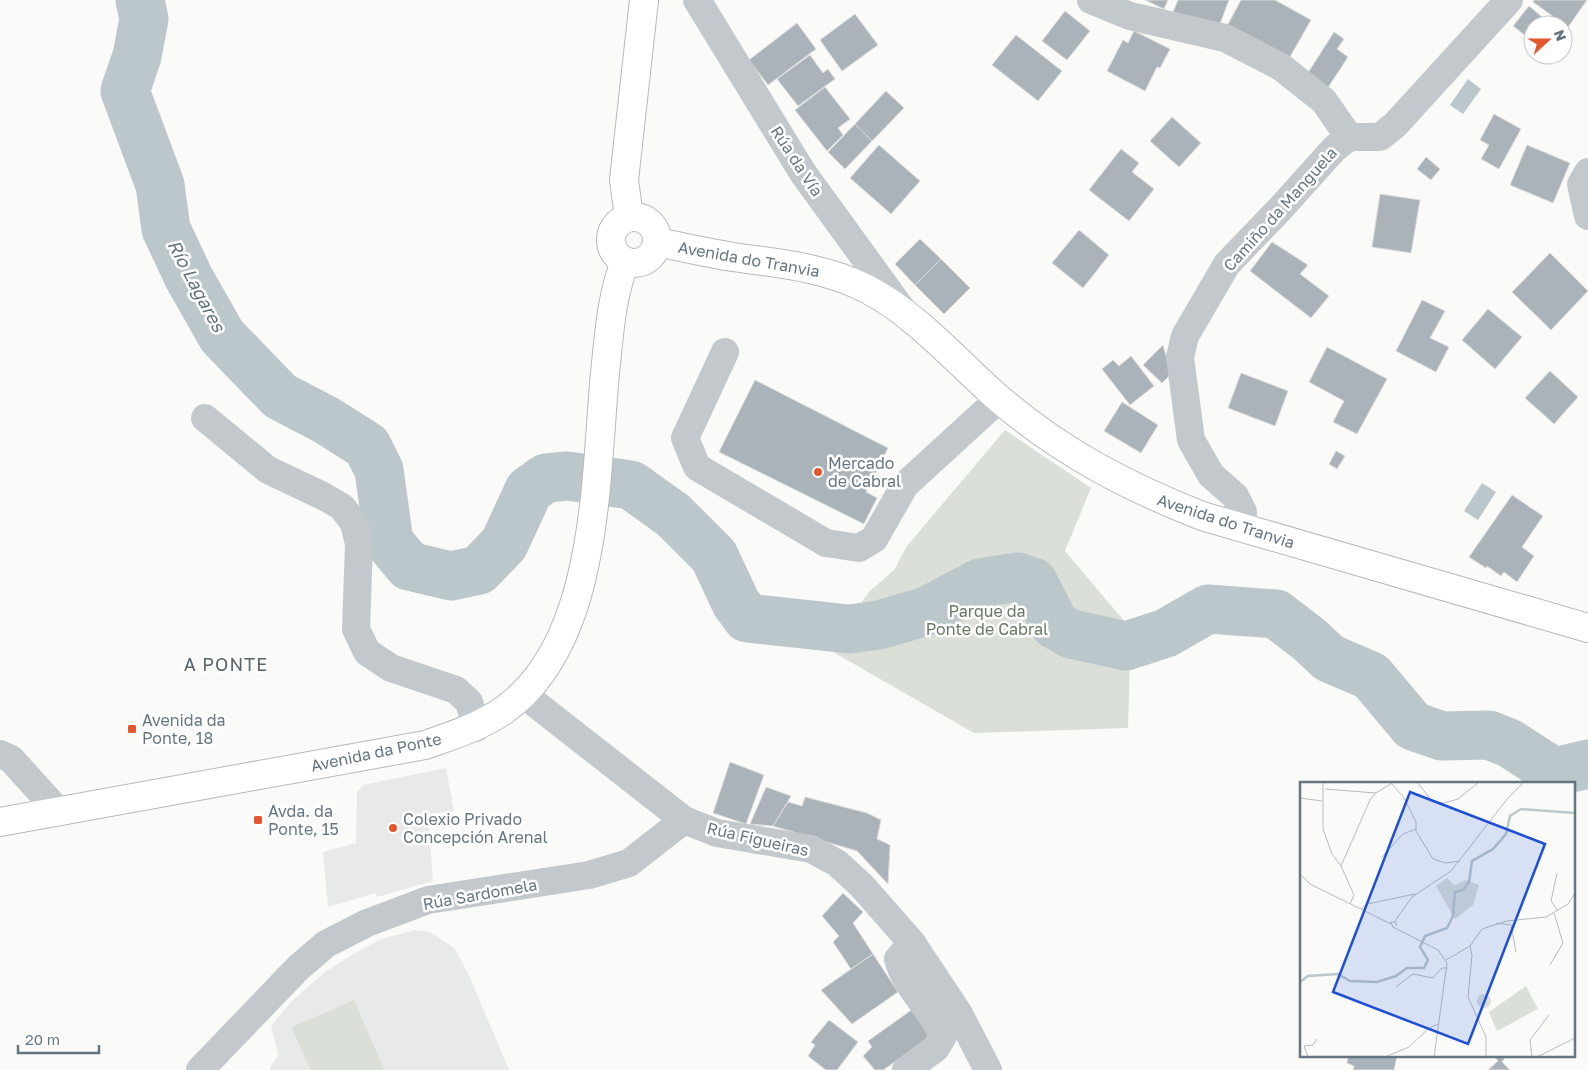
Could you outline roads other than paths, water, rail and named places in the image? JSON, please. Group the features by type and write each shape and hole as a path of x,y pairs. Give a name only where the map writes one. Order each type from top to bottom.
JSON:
{"main road":[{"path":"629,217 624,180 644,0"},
{"path":"629,217 640,217 650,222 656,231 658,242 656,251 643,262 625,262 617,256 612,248 611,238 614,229 620,221 629,217"},
{"name":"Avenida do Tranvia","path":"658,242 704,252 772,260 813,269 844,278 868,290 907,316 999,398 1045,435 1100,471 1149,495 1202,516 1588,628"},
{"name":"Avenida da Ponte","path":"0,822 425,745 476,728 505,710 523,694 552,657 565,634 582,578 592,512 610,328 617,282 625,262"}],"street":[{"name":"Rúa da Vía","path":"697,0 803,173 907,316"},
{"name":"Camiño da Manguela","path":"1091,0 1130,16 1225,38 1281,67 1324,100 1349,137"},
{"name":"Camiño da Manguela","path":"1242,528 1243,512 1235,496 1211,475 1191,440 1180,357 1185,336 1227,264 1334,149 1349,137 1380,137 1395,126 1509,0"},
{"path":"1588,172 1581,184 1588,216"},
{"path":"725,352 685,438 697,467 826,543 859,548 874,539 905,486 999,398"},
{"path":"205,418 268,470 342,507 354,523 359,544 356,628 367,652 391,668 456,690 469,702 476,728"},
{"name":"Rúa Figueiras","path":"523,694 684,820 716,833 811,849 838,863 862,886 912,943 959,1014 988,1070"},
{"path":"0,754 11,759 59,812"},
{"name":"Rúa Sardomela","path":"200,1070 298,968 326,944 428,900 589,875 629,863 684,820"},
{"path":"906,1070 936,1048 943,1036 936,1021 903,976 898,959 912,943"}],"waterway":[{"name":"Río Lagares","path":"140,0 144,19 137,56 125,91 160,185 166,229 189,278 222,336 280,396 326,420 367,446 379,470 389,542 409,566 451,576 479,570 504,544 529,490 546,478 567,476 631,485 673,515 714,556 736,603 747,618 849,629 879,625 927,611 980,583 1018,577 1033,582 1055,625 1071,634 1126,646 1166,633 1208,609 1276,614 1310,640 1329,658 1371,676 1413,726 1442,736 1489,735 1509,743 1554,772 1588,764"}],"place":[{"name":"Mercado de Cabral","path":"818,472"},
{"name":"Avenida da Ponte, 18","path":"132,729"},
{"name":"Avda. da Ponte, 15","path":"258,820"},
{"name":"Colexio Privado Concepción Arenal","path":"393,828"}],"district":[{"name":"A PONTE","path":"226,665"}],"park label":[{"name":"Parque da Ponte de Cabral","path":"987,620"}]}
